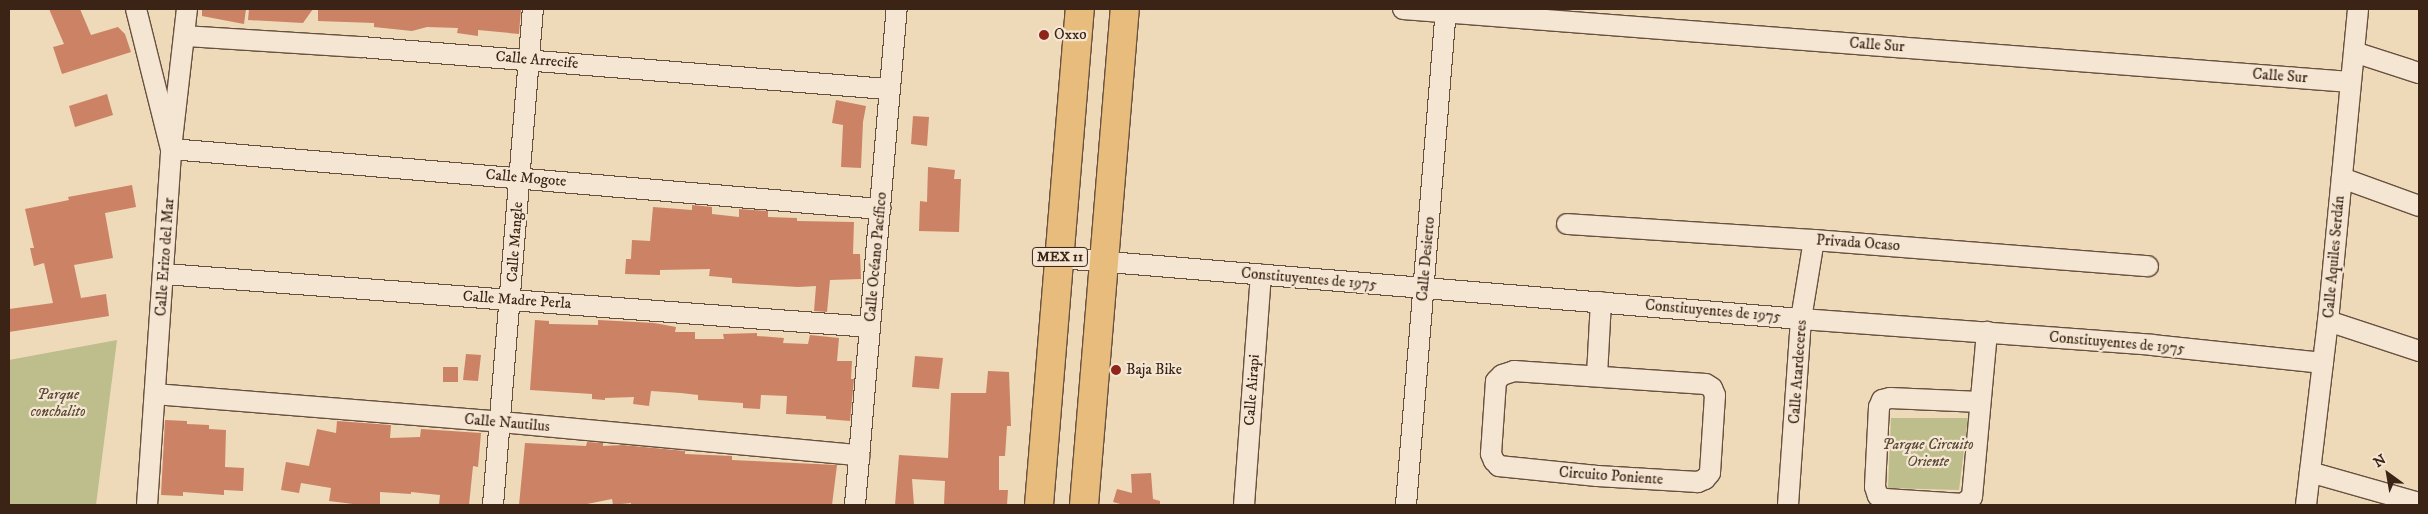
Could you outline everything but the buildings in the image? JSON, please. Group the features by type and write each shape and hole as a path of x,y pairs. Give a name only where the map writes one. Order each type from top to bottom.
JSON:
{"main road":[{"name":"MEX 11","path":"1039,505 1080,9"},
{"name":"MEX 11","path":"1084,505 1125,9"}],"street":[{"path":"136,9 171,149"},
{"name":"Calle Erizo del Mar","path":"147,505 171,149 187,9"},
{"name":"Calle Mangle","path":"494,505 533,9"},
{"name":"Calle Océano Pacífico","path":"855,505 880,209 888,89 897,9"},
{"name":"Calle Sur","path":"1404,9 2350,82"},
{"name":"Calle Aquiles Serdán","path":"2306,505 2328,321 2358,9"},
{"name":"Calle Desierto","path":"1406,505 1446,12"},
{"name":"Calle Arrecife","path":"185,36 530,59 888,89"},
{"path":"2354,52 2419,73"},
{"name":"Calle Mogote","path":"171,149 880,209"},
{"path":"2342,178 2419,206"},
{"name":"Privada Ocaso","path":"1567,224 1814,240 2148,266"},
{"name":"Calle Atardeceres","path":"1788,505 1801,319 1814,240"},
{"name":"Constituyentes de 1975","path":"1060,258 1801,319 2152,345 2323,364"},
{"name":"Calle Madre Perla","path":"164,274 870,327"},
{"name":"Calle Airapi","path":"1244,505 1261,275"},
{"path":"1597,375 1601,302"},
{"path":"2328,321 2419,351"},
{"path":"1980,402 1890,398 1882,400 1878,407 1876,487 1878,496 1885,499 1963,504 1972,497 1987,332"},
{"name":"Circuito Poniente","path":"1514,371 1597,375 1706,384 1712,388 1715,395 1710,473 1705,479 1698,482 1597,476 1499,466 1494,461 1491,454 1496,381 1502,375 1514,371"},
{"name":"Calle Nautilus","path":"155,394 500,422 859,455"},
{"path":"2310,472 2419,503"}],"green space":[{"name":"Parque conchalito","path":"117,340 96,505 9,505 9,360"},
{"name":"Parque Circuito Oriente","path":"1891,418 1968,418 1959,490 1888,488"}],"place":[{"name":"Oxxo","path":"1044,35"},
{"name":"Baja Bike","path":"1116,370"}]}
